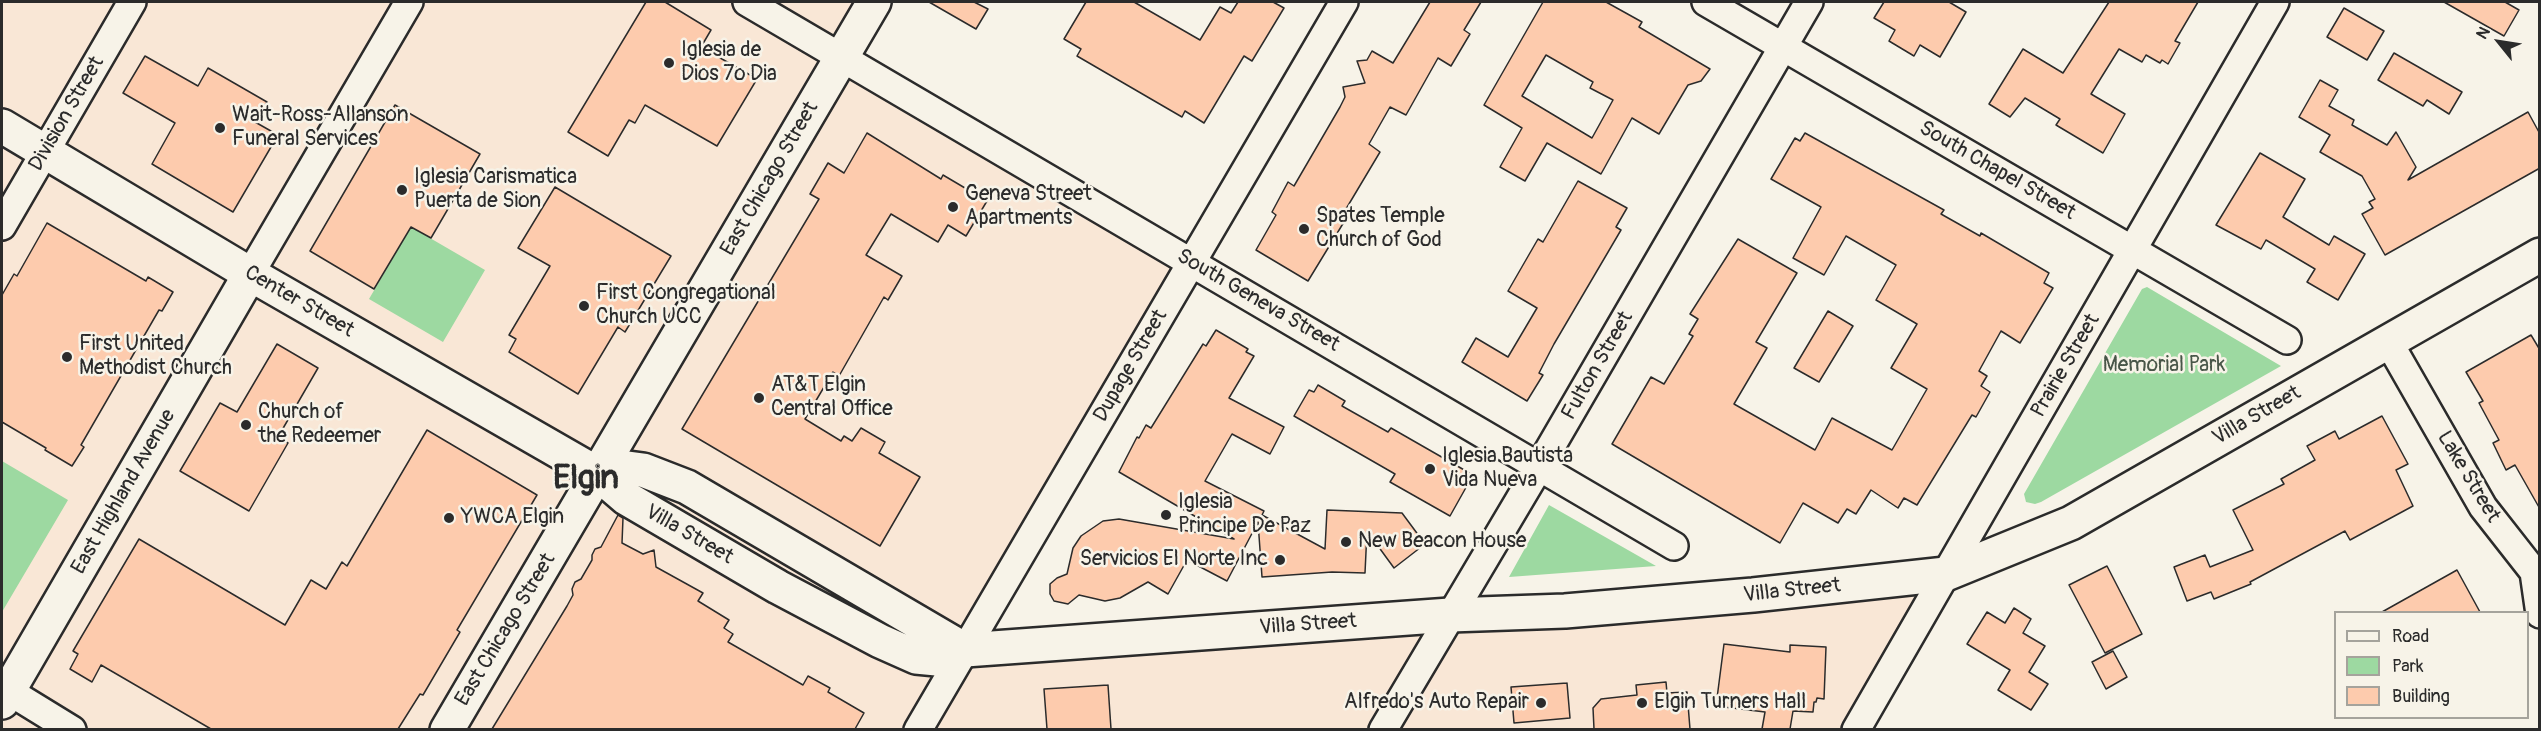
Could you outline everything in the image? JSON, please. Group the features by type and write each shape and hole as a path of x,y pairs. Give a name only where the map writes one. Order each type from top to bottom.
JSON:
{"main road":[{"name":"East Chicago Street","path":"447,729 874,2"},
{"name":"Center Street","path":"2,126 250,274 598,474"},
{"name":"Villa Street","path":"598,474 627,499 824,613 916,657 937,659 965,650 1450,615 1564,611 1753,595 1946,574 2071,523 2540,255"},
{"name":"East Highland Avenue","path":"4,693 250,274"}],"street":[{"name":"Division Street","path":"2,226 132,2"},
{"name":"East Highland Avenue","path":"250,274 409,2"},
{"name":"South Geneva Street","path":"747,2 1674,546"},
{"name":"Dupage Street","path":"918,729 1344,2"},
{"name":"South Chapel Street","path":"1706,2 2287,340"},
{"name":"Fulton Street","path":"1383,729 1539,467 1809,2"},
{"name":"Prairie Street","path":"1856,729 2275,2"},
{"name":"Lake Street","path":"2388,341 2483,507 2537,572 2540,614"},
{"path":"4,693 72,729"}],"shaded area":[{"path":"2,2 874,2 842,56 1192,262 966,649 1946,574 1856,729 2,729"}],"green space":[{"path":"411,227 485,270 443,342 369,299"},
{"name":"Memorial Park","path":"2147,287 2281,366 2041,502 2035,504 2026,502 2024,494 2142,289"},
{"path":"2,461 68,500 2,612"},
{"path":"1549,505 1656,566 1509,577"}],"building":[{"name":"Iglesia de Dios 7o Dia","path":"646,2 665,2 711,30 701,47 757,79 717,146 645,105 635,123 629,120 608,156 568,132"},
{"path":"929,2 974,2 988,9 976,29"},
{"path":"1086,2 1134,2 1200,40 1220,7 1231,13 1238,2 1273,2 1284,8 1252,61 1244,56 1204,123 1185,111 1182,117 1077,56 1081,49 1064,39"},
{"path":"1430,2 1481,2 1464,30 1470,34 1451,66 1438,58 1406,115 1390,107 1369,144 1380,152 1343,214 1347,217 1308,281 1256,250 1276,215 1272,212 1288,182 1294,186 1340,107 1345,97 1343,87 1365,83 1357,61 1367,60 1372,51 1393,63"},
{"path":"1543,2 1606,2 1642,22 1639,27 1710,69 1701,81 1688,85 1659,134 1632,118 1601,174 1547,143 1525,181 1500,167 1522,128 1484,105","holes":["1546,55 1593,82 1590,88 1613,100 1592,138 1522,96"]},
{"path":"1884,2 1949,2 1966,12 1940,57 1920,45 1914,56 1889,41 1895,30 1874,18"},
{"path":"2109,2 2198,2 2175,41 2180,43 2168,64 2162,60 2160,63 2146,55 2142,62 2119,49 2091,94 2125,114 2103,153 2056,125 2060,119 2025,98 2010,117 1989,104 2023,49 2063,73"},
{"path":"2444,2 2505,2 2519,10 2504,36"},
{"path":"2344,8 2384,31 2367,60 2327,37"},
{"path":"2394,53 2462,92 2449,114 2427,100 2423,106 2378,80"},
{"name":"Wait-Ross-Allanson Funeral Services","path":"145,56 198,86 208,68 267,102 255,122 278,135 233,212 152,164 175,123 123,93"},
{"path":"2320,80 2338,90 2329,106 2354,120 2352,125 2387,145 2396,132 2416,167 2408,180 2528,112 2540,134 2540,168 2385,255 2362,214 2373,208 2369,202 2375,199 2362,176 2320,152 2330,135 2299,117"},
{"name":"Iglesia Carismatica Puerta de Sion","path":"395,105 480,154 431,238 411,227 374,289 310,251"},
{"name":"AT&T Elgin Central Office","path":"867,133 941,179 943,175 987,201 966,236 948,225 938,242 891,214 866,255 902,276 888,300 884,297 839,376 833,372 805,419 841,441 844,436 852,441 861,428 885,442 879,453 920,477 880,546 682,429 819,199 810,194 828,163 844,173"},
{"path":"1805,133 1944,210 1941,214 1980,236 1981,233 2049,273 2044,283 2053,288 2020,343 2001,331 1979,371 1987,376 1981,386 1990,392 1976,417 1972,415 1917,505 1904,498 1898,508 1871,490 1856,514 1847,509 1838,523 1803,503 1780,543 1612,444 1651,377 1664,384 1693,336 1689,334 1698,319 1690,314 1738,239 1797,273 1756,342 1767,348 1734,404 1815,450 1832,418 1892,450 1927,389 1891,368 1917,324 1876,300 1896,265 1846,236 1824,275 1793,258 1821,207 1771,179 1795,138 1800,141"},
{"path":"2260,153 2305,179 2283,217 2329,245 2334,236 2365,254 2338,300 2307,282 2315,269 2266,240 2261,249 2216,225"},
{"path":"1578,181 1627,208 1616,227 1621,230 1554,344 1539,373 1543,375 1527,401 1462,362 1476,338 1508,357 1537,308 1508,291 1538,239 1543,242"},
{"name":"First Congregational Church UCC","path":"555,187 671,256 625,332 618,327 578,394 509,352 516,339 509,335 550,266 518,248"},
{"name":"First United Methodist Church","path":"47,223 146,281 148,277 173,292 162,311 159,310 81,445 84,447 72,466 2,422 2,295 14,274 17,276"},
{"path":"1828,311 1853,326 1819,382 1794,368"},
{"path":"1216,330 1248,349 1246,352 1254,356 1229,398 1284,427 1270,454 1232,434 1205,481 1264,511 1262,515 1325,549 1327,510 1402,513 1425,544 1394,568 1367,531 1365,573 1332,572 1262,577 1258,522 1227,581 1187,560 1168,594 1148,582 1120,598 1105,601 1079,595 1068,604 1054,601 1050,594 1050,584 1067,574 1073,548 1081,536 1103,521 1119,519 1234,539 1119,472 1137,437 1139,438 1146,425 1151,428 1203,344 1206,346"},
{"path":"2531,335 2540,350 2540,509 2515,465 2506,470 2493,443 2499,440 2479,403 2483,401 2466,372"},
{"name":"Church of the Redeemer","path":"277,344 318,368 278,437 288,443 249,511 180,471 220,403 237,412"},
{"path":"1318,385 1345,401 1342,406 1388,432 1391,428 1473,475 1450,516 1390,482 1395,474 1294,416 1309,390 1314,392"},
{"path":"2382,416 2408,464 2396,470 2413,506 2350,540 2345,531 2250,582 2251,584 2214,599 2211,592 2187,601 2174,567 2205,555 2210,567 2253,550 2233,510 2284,484 2281,479 2315,460 2307,446 2335,431 2339,439"},
{"path":"427,430 537,495 457,630 460,632 423,695 420,694 398,729 211,729 101,665 92,682 70,669 78,654 73,651 139,539 285,625 311,580 326,589 342,562 347,566"},
{"path":"618,515 623,518 622,543 643,554 654,550 656,567 703,593 698,601 729,620 724,628 733,634 728,642 803,685 808,676 830,688 828,692 864,713 855,729 492,729 567,606 573,595 572,589 575,582 581,579 592,560 595,549 601,547"},
{"path":"2107,566 2142,634 2105,653 2069,585"},
{"path":"2457,570 2479,611 2384,611"},
{"path":"2014,608 2031,619 2023,633 2045,646 2029,672 2048,684 2031,710 1998,690 2010,670 1967,644 1987,612 2005,623"},
{"path":"1724,644 1790,652 1790,645 1826,647 1824,699 1817,698 1813,712 1793,711 1790,729 1762,729 1765,712 1716,706"},
{"path":"2113,651 2127,677 2106,689 2092,662"},
{"name":"Elgin Turners Hall","path":"1666,682 1667,693 1687,692 1690,729 1594,729 1593,708 1601,699 1637,695 1636,685"},
{"name":"Alfredo's Auto Repair","path":"1567,683 1570,718 1514,723 1511,687"},
{"path":"1108,685 1111,729 1047,729 1044,689"}],"place":[{"name":"Iglesia de Dios 7o Dia","path":"669,63"},
{"name":"Wait-Ross-Allanson Funeral Services","path":"220,128"},
{"name":"Iglesia Carismatica Puerta de Sion","path":"402,190"},
{"name":"Geneva Street Apartments","path":"953,207"},
{"name":"Spates Temple Church of God","path":"1304,229"},
{"name":"First Congregational Church UCC","path":"584,306"},
{"name":"First United Methodist Church","path":"67,357"},
{"name":"AT&T Elgin Central Office","path":"759,398"},
{"name":"Church of the Redeemer","path":"246,425"},
{"name":"Iglesia Bautista Vida Nueva","path":"1430,469"},
{"name":"Iglesia Principe De Paz","path":"1166,515"},
{"name":"YWCA Elgin","path":"449,518"},
{"name":"New Beacon House","path":"1346,542"},
{"name":"Servicios El Norte Inc","path":"1280,560"},
{"name":"Alfredo's Auto Repair","path":"1541,703"},
{"name":"Elgin Turners Hall","path":"1642,703"}],"district":[{"name":"Elgin","path":"586,480"}]}
